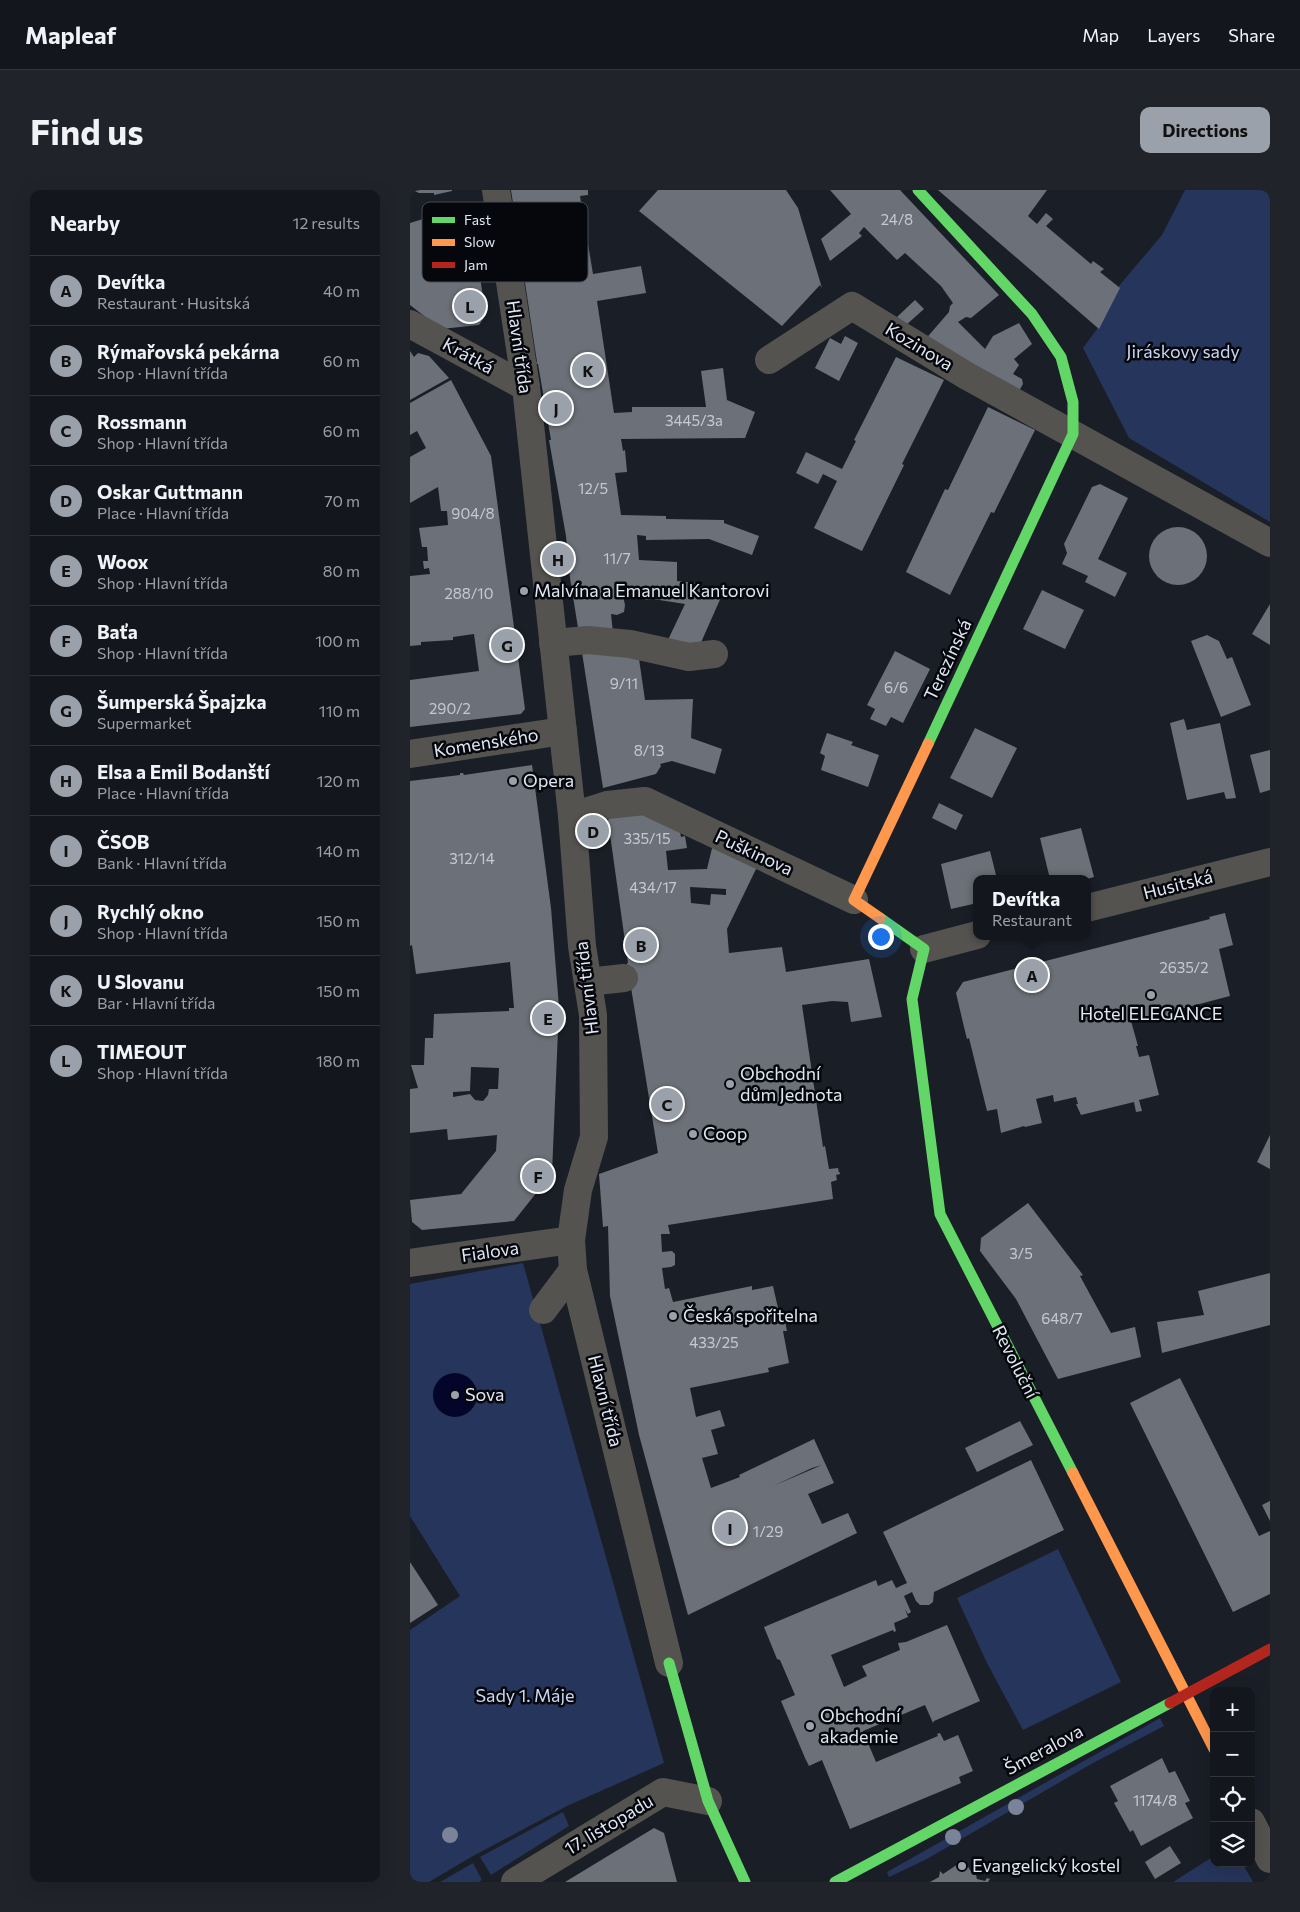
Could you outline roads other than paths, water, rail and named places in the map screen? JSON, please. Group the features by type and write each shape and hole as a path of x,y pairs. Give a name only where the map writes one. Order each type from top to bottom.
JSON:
{"street":[{"path":"918,190 1032,314 1061,357 1074,402 1073,434"},
{"name":"Hlavní třída","path":"510,282 526,387 572,816 582,946 593,1015 594,1137 578,1190 571,1240 573,1270 669,1663 708,1801 745,1882"},
{"name":"Kozinova","path":"769,360 852,306 967,376 1270,543"},
{"name":"Krátká","path":"410,324 526,387"},
{"name":"Terezínská","path":"854,900 1073,434"},
{"path":"553,642 588,640 630,644 690,657 714,654"},
{"name":"Komenského","path":"410,754 563,731"},
{"name":"Puškinova","path":"572,816 607,805 645,801 854,900 924,948"},
{"name":"Husitská","path":"1091,907 1270,862"},
{"path":"924,948 973,936"},
{"name":"Revoluční","path":"924,948 912,999 940,1214 1210,1741"},
{"path":"588,982 624,978"},
{"name":"Fialova","path":"410,1263 571,1240"},
{"path":"543,1310 573,1270"},
{"name":"Šmeralova","path":"835,1882 1270,1649"},
{"name":"17. listopadu","path":"515,1882 663,1792 708,1801"},
{"path":"1255,1830 1270,1859"}],"place":[{"name":"TIMEOUT","path":"470,306"},
{"name":"U Slovanu","path":"588,370"},
{"name":"Rychlý okno","path":"556,408"},
{"name":"Elsa a Emil Bodanští","path":"558,559"},
{"name":"Malvína a Emanuel Kantorovi","path":"524,591"},
{"name":"Šumperská Špajzka","path":"507,645"},
{"name":"Opera","path":"513,781"},
{"name":"Oskar Guttmann","path":"593,831"},
{"name":"Rýmařovská pekárna","path":"641,945"},
{"name":"Devítka","path":"1032,975"},
{"name":"Hotel ELEGANCE","path":"1151,995"},
{"name":"Woox","path":"548,1018"},
{"name":"Obchodní dům Jednota","path":"730,1084"},
{"name":"Rossmann","path":"667,1104"},
{"name":"Coop","path":"693,1134"},
{"name":"Baťa","path":"538,1176"},
{"name":"Česká spořitelna","path":"673,1316"},
{"name":"Sova","path":"455,1395"},
{"name":"ČSOB","path":"730,1528"},
{"name":"Obchodní akademie","path":"810,1726"},
{"name":"Evangelický kostel","path":"962,1866"}],"park label":[{"name":"Jiráskovy sady","path":"1183,352"},
{"name":"Sady 1. Máje","path":"525,1696"}]}
